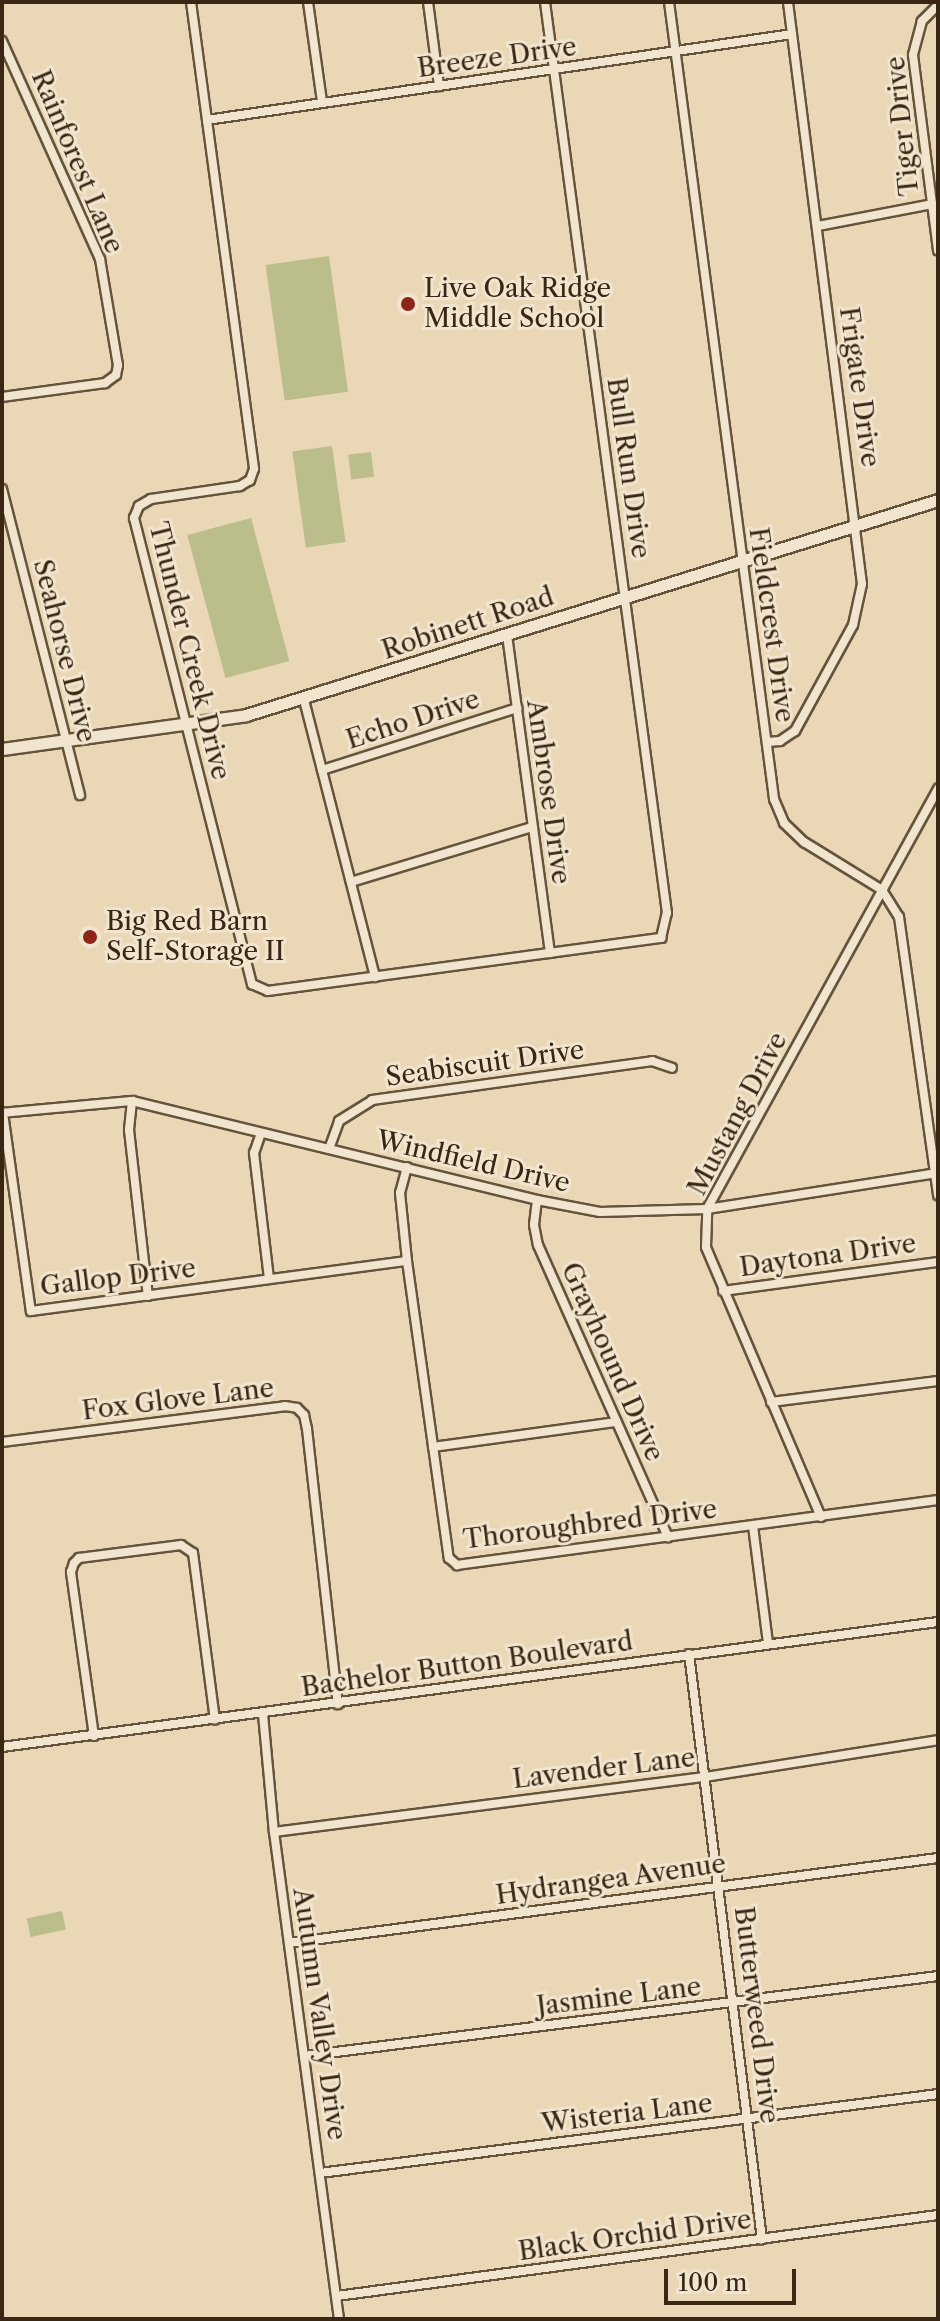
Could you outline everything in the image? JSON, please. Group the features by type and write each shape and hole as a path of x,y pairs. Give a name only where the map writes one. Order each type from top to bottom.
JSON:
{"street":[{"name":"Thunder Creek Drive","path":"191,2 254,469 250,480 240,486 151,499 139,506 134,518 252,984 268,991 661,938"},
{"path":"308,2 322,102"},
{"path":"428,2 439,86"},
{"name":"Bull Run Drive","path":"545,2 667,913 661,938"},
{"name":"Fieldcrest Drive","path":"669,2 774,799 784,823 804,842 882,890 893,905 904,932 938,1195"},
{"name":"Frigate Drive","path":"767,742 780,741 795,731 853,625 862,584 857,525 788,2"},
{"name":"Tiger Drive","path":"938,5 922,21 913,55 938,250"},
{"name":"Breeze Drive","path":"207,120 792,34"},
{"name":"Rainforest Lane","path":"2,41 100,259 118,365 116,375 105,383 2,397"},
{"path":"818,226 932,204"},
{"name":"Seahorse Drive","path":"2,489 6,519 80,795"},
{"name":"Robinett Road","path":"2,749 185,725 246,715 304,700 624,596 938,500"},
{"name":"Ambrose Drive","path":"507,635 550,953"},
{"path":"304,700 375,977"},
{"name":"Echo Drive","path":"322,770 517,708"},
{"name":"Mustang Drive","path":"821,1517 706,1247 707,1209 938,788"},
{"path":"351,882 532,827"},
{"name":"Seabiscuit Drive","path":"329,1149 339,1121 372,1100 652,1061 672,1068"},
{"path":"132,1101 129,1130 148,1296"},
{"name":"Windfield Drive","path":"2,1113 132,1101 537,1200 600,1212 707,1209 936,1173"},
{"name":"Gallop Drive","path":"2,1113 31,1311 407,1261"},
{"path":"261,1133 254,1153 269,1279"},
{"name":"Thoroughbred Drive","path":"407,1167 400,1193 407,1261 449,1558 457,1565 938,1500"},
{"name":"Grayhound Drive","path":"537,1200 534,1225 538,1245 668,1537"},
{"name":"Daytona Drive","path":"723,1291 938,1262"},
{"path":"771,1402 938,1381"},
{"name":"Fox Glove Lane","path":"2,1442 285,1406 297,1408 304,1415 307,1429 338,1704"},
{"path":"433,1447 616,1422"},
{"path":"753,1526 768,1643"},
{"path":"94,1736 71,1572 74,1563 79,1558 166,1546 181,1545 193,1553 215,1720"},
{"name":"Bachelor Button Boulevard","path":"2,1747 938,1622"},
{"name":"Butterweed Drive","path":"689,1654 762,2239"},
{"name":"Autumn Valley Drive","path":"263,1714 274,1832 339,2319"},
{"name":"Lavender Lane","path":"274,1832 705,1777 938,1740"},
{"name":"Hydrangea Avenue","path":"289,1943 938,1858"},
{"name":"Jasmine Lane","path":"304,2056 938,1976"},
{"name":"Wisteria Lane","path":"320,2173 938,2094"},
{"name":"Black Orchid Drive","path":"337,2296 938,2215"}],"green space":[{"path":"329,256 348,392 285,401 266,265"},
{"path":"332,446 345,542 306,548 292,452"},
{"path":"371,452 374,477 351,480 348,455"},
{"path":"251,518 289,661 226,678 187,535"},
{"path":"62,1911 66,1930 31,1937 27,1918"}],"place":[{"name":"Live Oak Ridge Middle School","path":"408,304"},
{"name":"Big Red Barn Self-Storage II","path":"90,937"}]}
